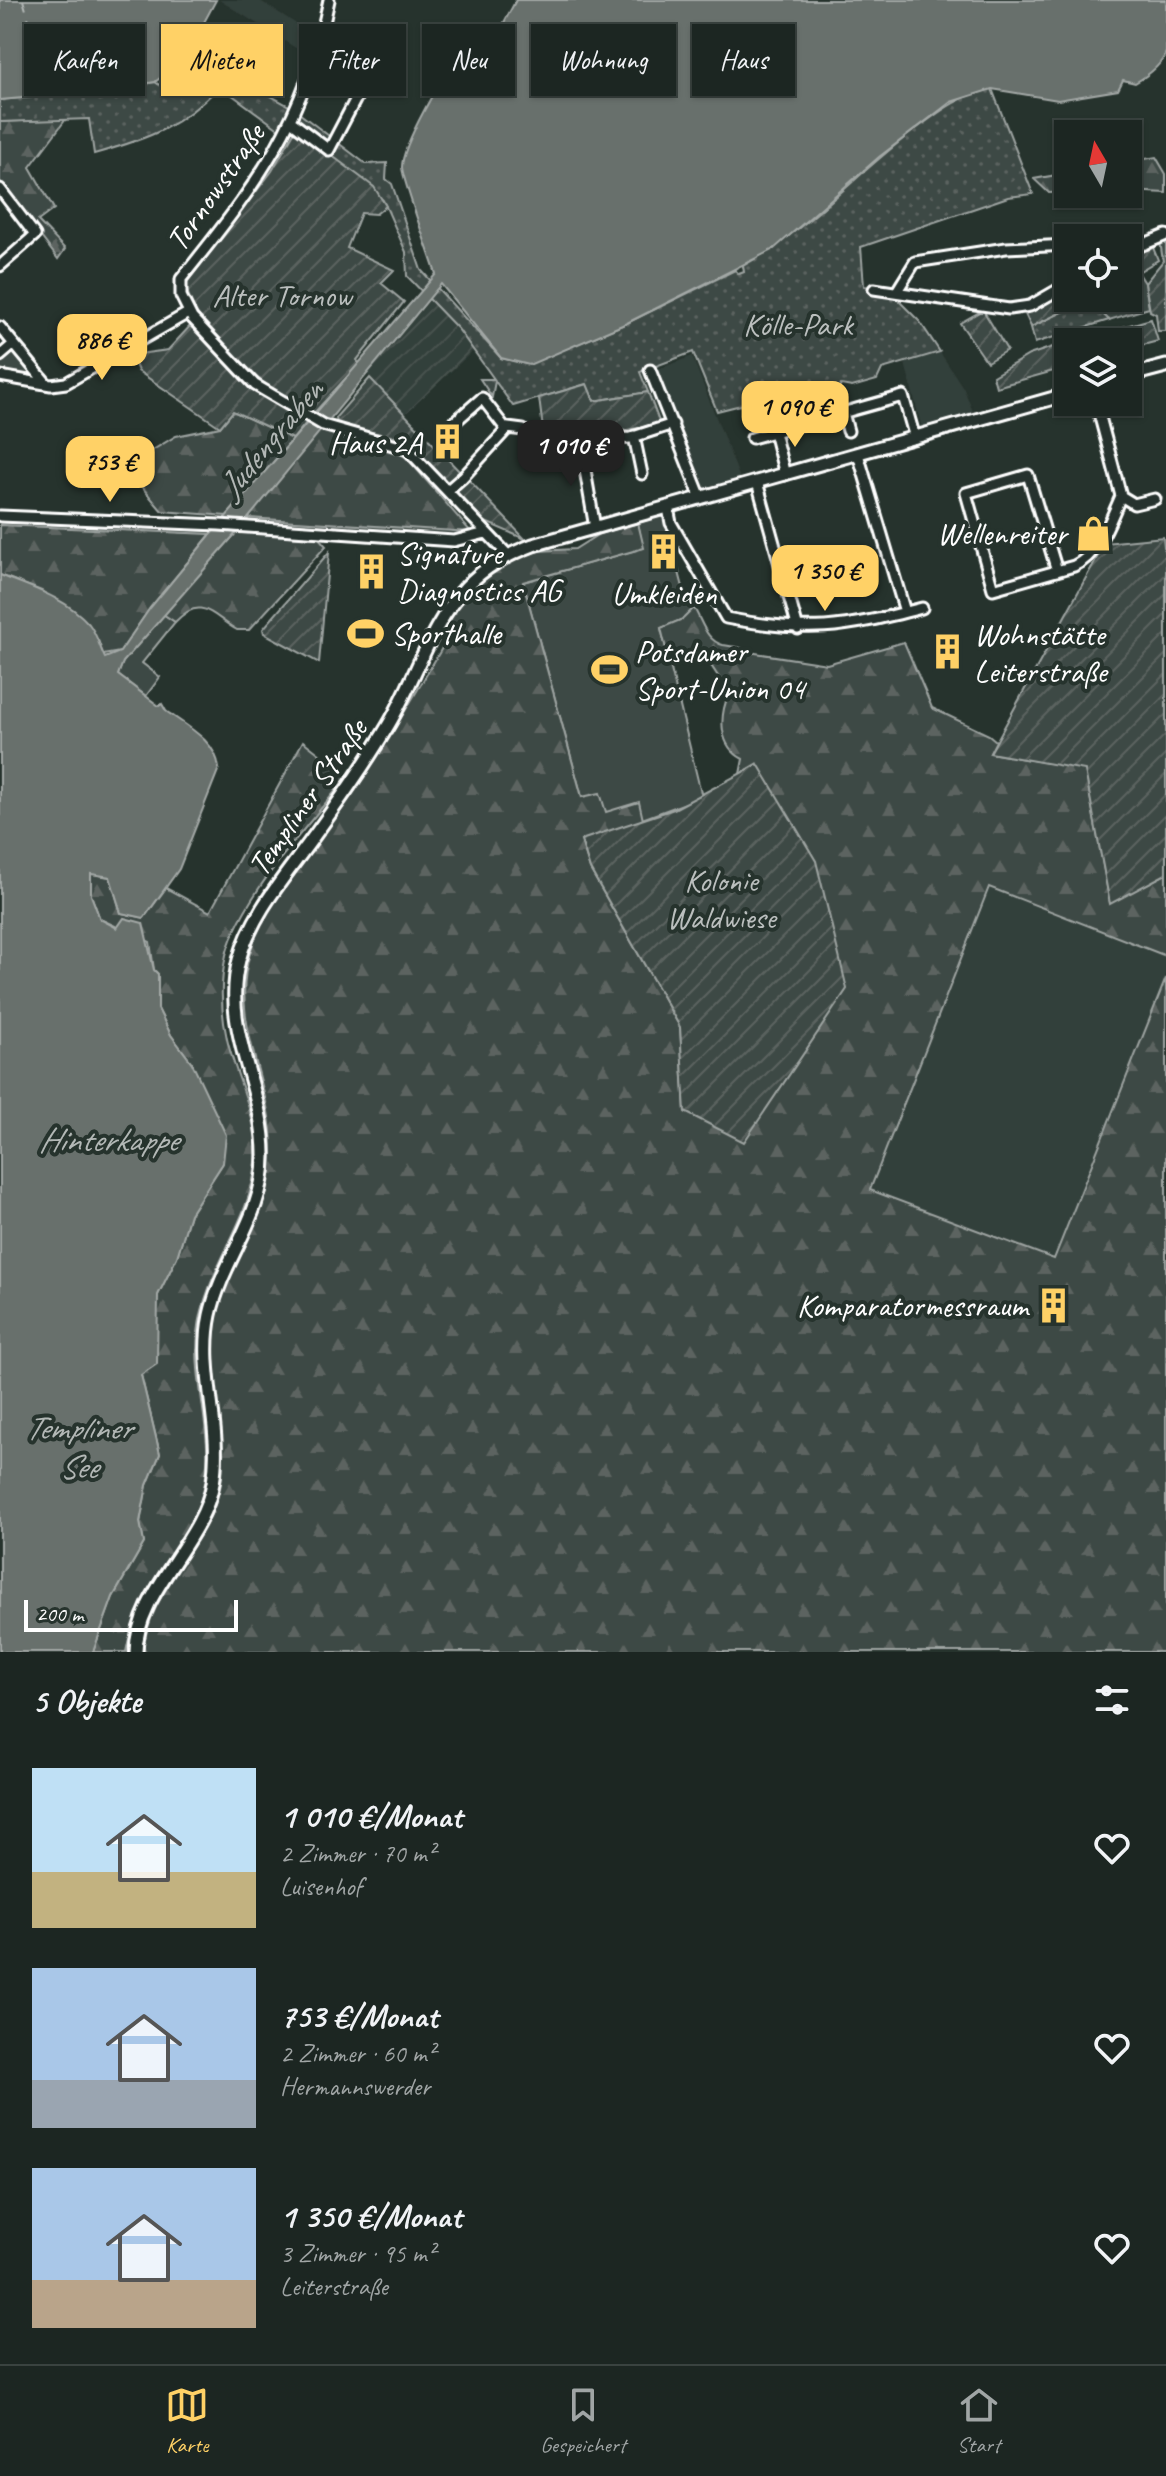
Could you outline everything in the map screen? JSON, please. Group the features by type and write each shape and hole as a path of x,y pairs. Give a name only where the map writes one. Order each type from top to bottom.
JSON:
{"street":[{"name":"Tornowstraße","path":"188,313 179,288 181,279 266,167 292,122 317,55 329,0"},
{"path":"292,122 329,150 357,96"},
{"path":"0,189 35,235 2,260"},
{"path":"1142,245 1166,235"},
{"path":"897,291 915,262 1006,248 1054,246"},
{"path":"874,289 1009,309 1030,306 1054,292"},
{"path":"0,376 47,384 66,383 188,313 246,377 309,419 407,449 508,555"},
{"path":"0,327 47,384"},
{"path":"0,356 14,344"},
{"path":"1142,372 1166,366"},
{"path":"650,370 701,498"},
{"path":"752,438 903,396 915,438"},
{"path":"450,426 482,398 506,429 523,430 545,448 634,436 673,424"},
{"name":"Templiner Straße","path":"136,1652 148,1609 210,1496 216,1462 206,1346 210,1315 253,1214 262,1178 264,1139 234,1009 239,961 258,914 351,786 390,722 449,607 482,572 508,555 1054,398"},
{"path":"843,413 848,431"},
{"path":"1057,571 1028,475 966,493 993,589 1057,571 1081,563 1090,555 1121,496 1100,416"},
{"path":"447,491 506,429"},
{"path":"774,432 785,475"},
{"path":"634,436 642,474"},
{"path":"580,441 595,528"},
{"path":"858,454 905,612"},
{"path":"757,482 798,629"},
{"path":"1121,496 1134,504 1155,499"},
{"path":"668,508 671,523 726,618 798,629 849,627 922,608"},
{"path":"0,516 241,526 454,541 486,533"}],"shaded area":[{"path":"219,0 259,0 299,26 299,50 283,40 283,24 257,24"},
{"path":"431,299 474,350 405,414 367,374"},
{"path":"940,352 964,389 974,414 922,429 905,363"},
{"path":"692,356 741,481 702,491 653,371"},
{"path":"989,887 1166,956 1166,978 1054,1259 869,1190"}],"green space":[{"name":"Kölle-Park","path":"155,82 161,86 161,96 209,96 163,130 94,154 89,119 0,122 0,100 46,96 145,96 145,84"},
{"name":"Kölle-Park","path":"992,89 1033,194 1008,197 861,247 864,286 888,290 920,322 940,352 882,369 877,380 852,387 841,385 837,392 769,411 767,405 755,408 753,402 717,411 693,352 640,372 648,392 594,401 586,384 513,406 495,381 492,397 480,379 494,379 458,329 407,276 406,252 383,200 296,129 280,130 234,96 271,96 291,107 366,164 387,163 386,179 392,184 421,270 501,358 529,364 627,323 735,270 739,274 744,272 743,266 809,220 912,132 969,95"},
{"path":"66,119 30,167 54,209 38,221 65,249 58,259 0,183 0,122"},
{"name":"Alter Tornow","path":"296,129 374,187 386,206 376,214 361,213 347,248 394,270 381,283 404,302 357,360 359,364 313,414 254,376 220,345 194,307 185,285 272,171"},
{"path":"1156,157 1166,174 1166,193 1142,192 1142,160"},
{"path":"1054,175 1054,193 1049,193 1034,179"},
{"path":"1166,239 1166,331 1158,331 1156,314 1150,311 1145,283 1163,261 1160,241"},
{"path":"1152,245 1158,260 1142,270 1142,250"},
{"path":"1142,278 1145,283 1149,308 1142,310"},
{"path":"1054,296 1054,312 1062,312 1031,327 1024,312"},
{"path":"983,310 1007,350 987,362 960,323"},
{"path":"1063,312 1101,312 1109,320 1083,328 1054,328 1054,337 1035,343 1031,327"},
{"path":"1101,312 1136,312 1109,320"},
{"path":"1151,319 1158,341 1142,345 1142,328 1119,328"},
{"name":"Alter Tornow","path":"192,324 246,384 307,422 293,439 233,411 220,427 138,371 131,355 168,350"},
{"path":"12,347 37,379 0,373 0,359"},
{"path":"1054,347 1054,371 996,387 993,376 1029,355"},
{"name":"Alter Tornow","path":"370,378 462,474 449,487 400,438 337,425 336,417"},
{"path":"587,384 594,401 648,392 660,424 545,445 539,398"},
{"path":"233,411 293,439 227,516 162,511 125,467 176,436 220,427"},
{"path":"318,430 384,446 406,457 471,532 248,518"},
{"path":"467,478 525,539 483,521 454,491"},
{"name":"Potsdamer Sport-Union 04","path":"664,515 668,529 679,545 673,549 684,591 694,608 683,619 661,628 702,797 593,837 523,582 643,548 638,523"},
{"path":"638,523 644,548 523,582 582,797 600,793 606,812 639,802 643,820 581,841 590,869 680,1027 685,1112 757,764 740,774 743,759 729,747 723,730 723,712 729,693 708,661 690,657 669,661 661,628 683,619 694,608 705,630 717,643 749,652 827,664 904,642 932,708 989,735 996,741 990,753 1085,769 1110,903 1166,874 1166,956 989,887 870,1190 1054,1259 1166,978 1166,1652 143,1652 156,1607 207,1523 217,1501 222,1477 222,1436 213,1355 217,1314 266,1194 272,1150 266,1100 245,1003 245,978 258,930 283,887 344,806 392,732 446,641 445,629 472,585 497,566 538,551 575,549 599,534"},
{"path":"0,525 211,534 150,608 120,652 103,655 98,640 42,591 0,575"},
{"path":"237,532 319,538 326,546 249,630 237,630 207,610 193,609 175,622 163,614"},
{"path":"1163,537 1166,565 1166,874 1110,904 1085,770 990,753 1105,543"},
{"path":"329,552 319,663 264,633 263,629"},
{"path":"163,614 175,622 142,663 160,677 146,696 118,675 123,662"},
{"path":"303,741 348,776 261,885 234,933 226,955 222,986 223,1018 251,1115 256,1162 245,1206 209,1289 198,1333 198,1371 207,1446 205,1483 190,1524 142,1606 126,1652 93,1652 113,1597 144,1543 140,1523 147,1485 160,1454 141,1375 158,1295 177,1257 190,1214 223,1163 192,1063 171,1035 158,1009 158,974 154,970 150,942 100,919 91,895 90,873 110,877 121,913 144,918 166,888 210,912"},
{"name":"Kolonie Waldwiese","path":"758,764 816,861 847,989 744,1142 685,1112 680,1027 590,869 581,840 674,809"}],"water":[{"path":"0,0 216,0 203,24 161,24 161,77 145,84 145,24 24,24 24,96 46,96 0,100"},
{"path":"516,0 1166,0 1166,52 1149,74 1135,83 1123,80 1118,90 1058,100 992,89 951,102 879,157 774,249 627,323 529,365 501,358 441,284 237,532 123,662 118,675 159,706 162,704 166,711 199,735 212,749 219,768 179,869 144,918 121,913 110,877 91,874 91,895 100,919 117,928 124,918 143,923 154,970 158,974 158,1009 171,1035 192,1063 226,1135 223,1163 190,1214 177,1257 158,1295 157,1364 141,1375 160,1454 147,1485 140,1522 144,1543 113,1597 93,1652 0,1652 0,575 48,594 70,607 92,628 105,658 120,652 150,608 211,534 436,274 403,174 404,157 432,96 515,96 515,24 503,24"}],"ferry route":[{"path":"23,0 30,24"}],"place":[{"name":"Haus 2A","path":"448,442"},
{"name":"Wellenreiter","path":"1093,533"},
{"name":"Umkleiden","path":"664,551"},
{"name":"Signature Diagnostics AG","path":"371,571"},
{"name":"Sporthalle","path":"365,633"},
{"name":"Wohnstätte Leiterstraße","path":"948,652"},
{"name":"Potsdamer Sport-Union 04","path":"609,669"},
{"name":"Komparatormessraum","path":"1054,1305"}],"water label":[{"name":"Judengraben","path":"270,438"},
{"name":"Hinterkappe","path":"108,1139"},
{"name":"Templiner See","path":"78,1446"}]}
